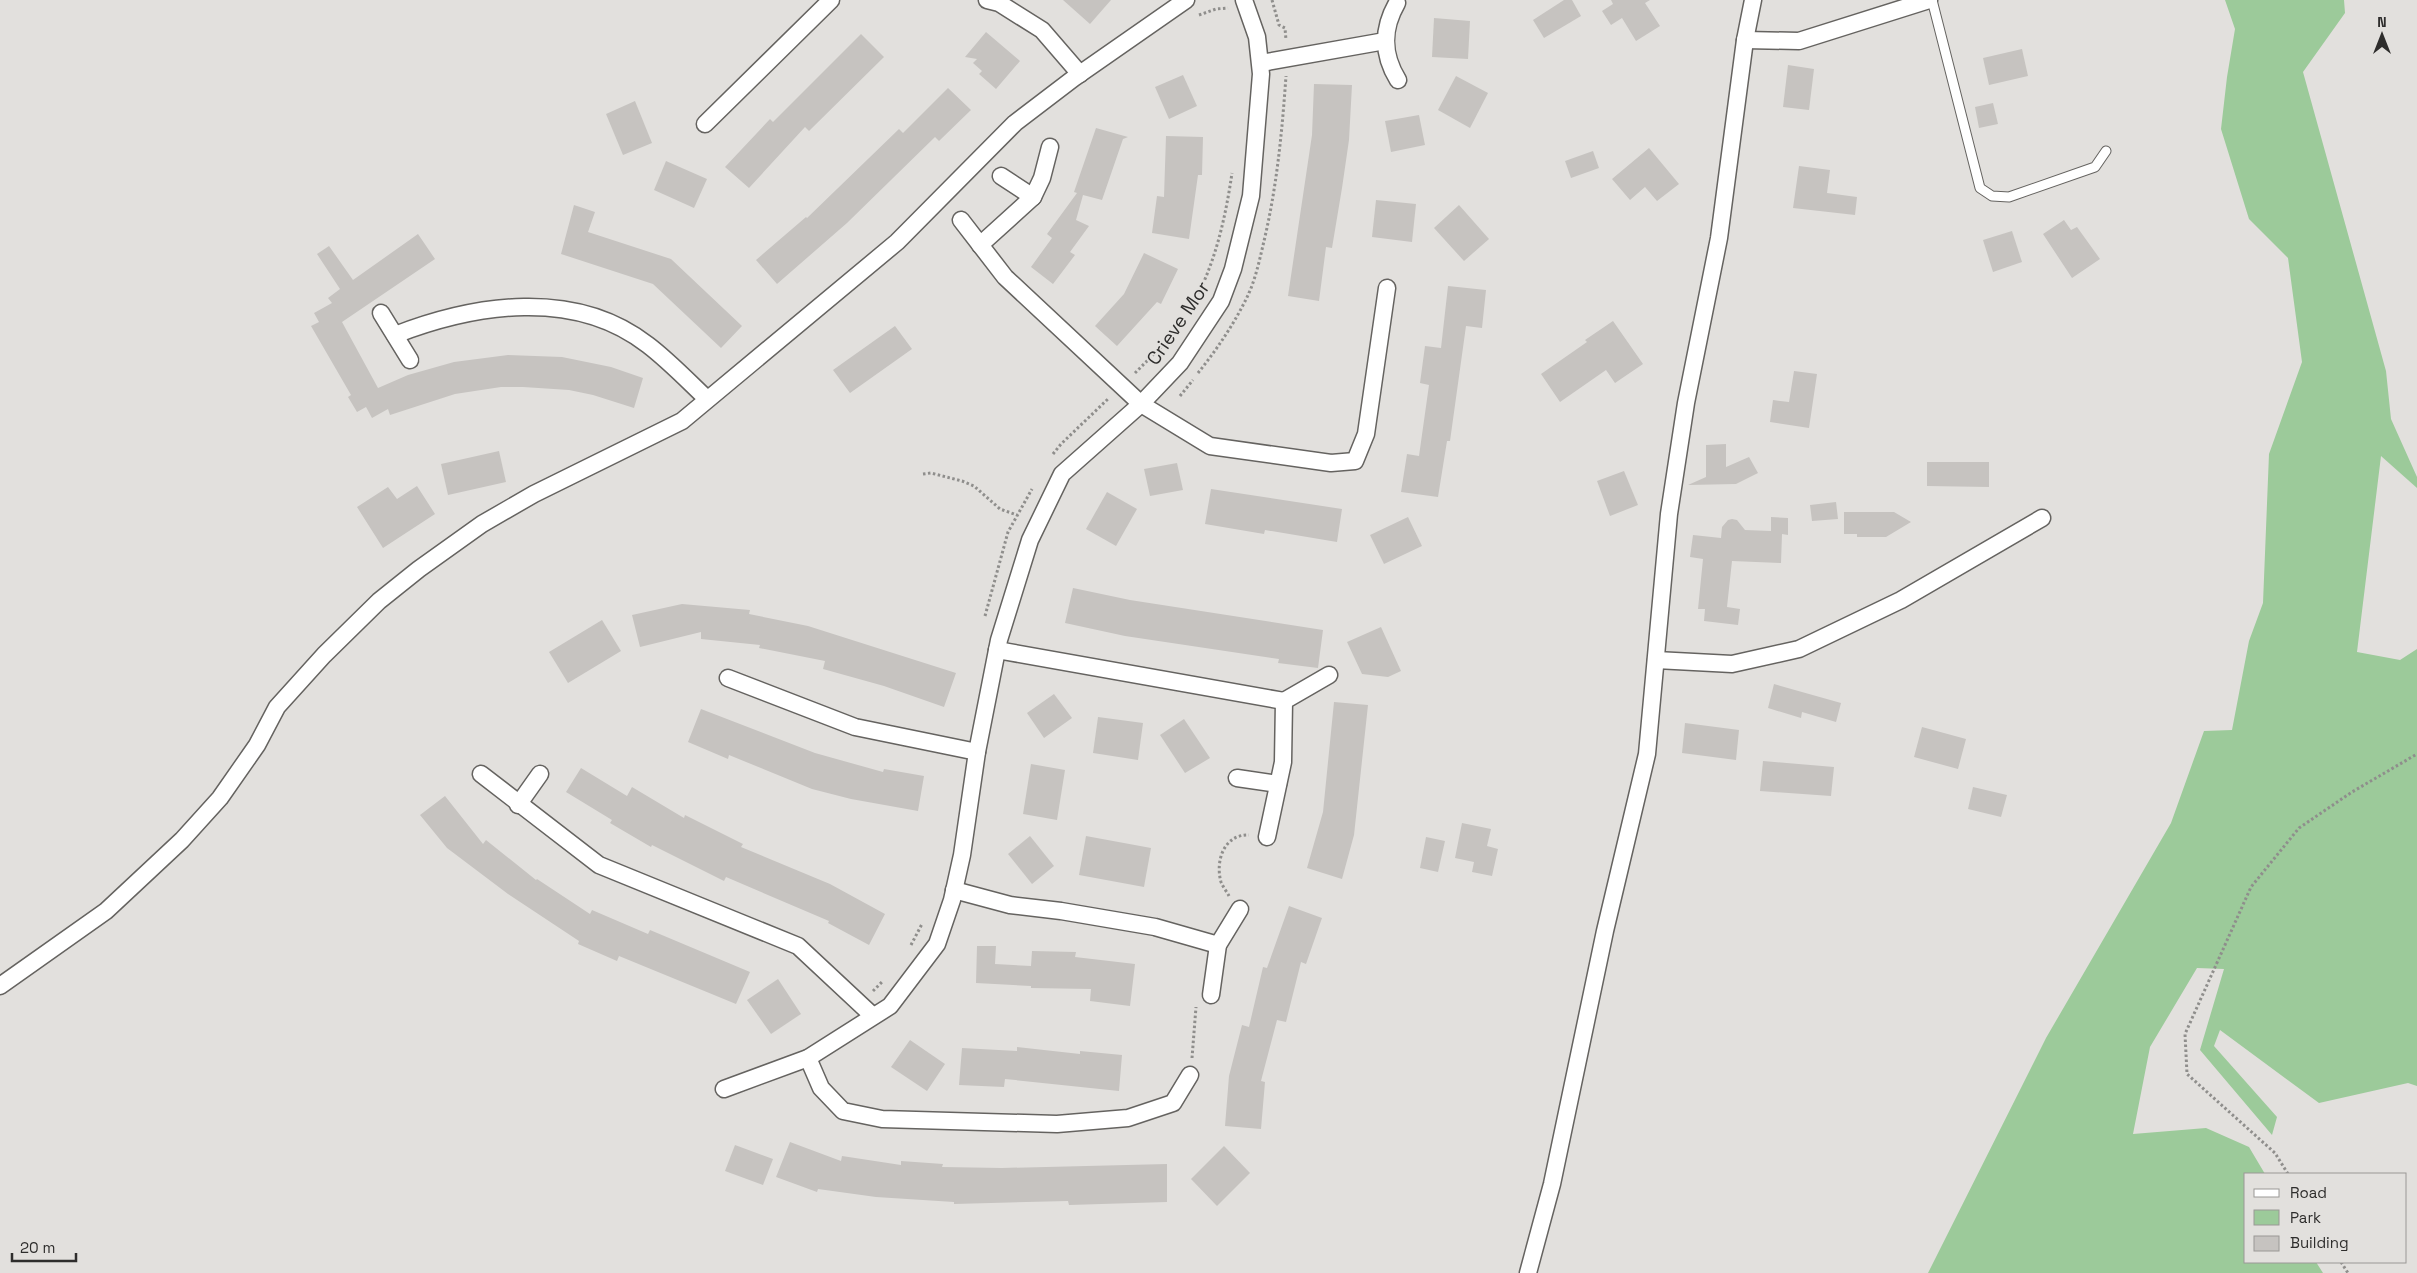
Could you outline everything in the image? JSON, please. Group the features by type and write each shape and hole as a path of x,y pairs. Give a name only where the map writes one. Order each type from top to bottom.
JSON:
{"street":[{"path":"705,124 831,0"},
{"path":"987,0 999,4 1042,30 1080,74"},
{"path":"0,986 106,911 182,840 220,798 257,745 277,707 324,655 380,601 419,569 482,524 534,494 682,421 897,242 1015,123 1080,74 1186,0"},
{"name":"Crieve Mor","path":"724,1089 808,1058 890,1006 937,944 954,890 962,855 977,752 997,650 1030,540 1062,474 1141,404 1180,363 1222,301 1233,269 1251,196 1260,63 1257,37 1244,0"},
{"path":"1528,1273 1552,1184 1605,931 1647,754 1669,514 1686,404 1719,238 1745,40 1754,0"},
{"path":"1745,40 1799,41 1930,0"},
{"path":"1397,3 1390,14 1385,41 1391,68 1398,80"},
{"path":"1260,63 1385,41"},
{"path":"980,245 1032,197 1042,178 1050,147"},
{"path":"1001,176 1032,197"},
{"path":"961,220 1005,277 1141,404 1210,446 1330,463 1355,461 1366,434 1387,288"},
{"path":"395,335 432,320 492,310 528,305 564,308 610,322 648,344 707,399"},
{"path":"380,313 410,360"},
{"path":"1656,660 1732,664 1799,649 1901,600 2042,518"},
{"path":"997,650 1284,701 1329,675"},
{"path":"728,678 855,727 977,752"},
{"path":"1267,837 1283,762 1284,701"},
{"path":"480,774 518,805 599,865 798,946 873,1016"},
{"path":"518,805 540,774"},
{"path":"1237,778 1278,784"},
{"path":"954,890 1010,905 1061,911 1155,927 1218,945"},
{"path":"1211,995 1218,945 1240,908"},
{"path":"808,1058 821,1088 843,1111 882,1119 1057,1124 1128,1118 1173,1103 1190,1075"}],"lane":[{"path":"1930,0 1980,188 1992,196 2010,197 2095,167 2106,152"}],"path":[{"path":"923,474 931,473 974,486 1000,509 1018,515"},
{"path":"2287,1173 2275,1153 2187,1074 2185,1034 2251,887 2263,872 2300,828 2352,792 2417,754"},
{"path":"1240,908 1229,897 1222,882 1220,872 1222,850 1229,842 1239,836 1267,837"},
{"path":"1190,1075 1197,998 1211,995"}],"green space":[{"path":"2225,0 2344,0 2345,13 2303,72 2386,371 2391,419 2417,477 2417,488 2381,456 2357,652 2400,660 2417,649 2417,1086 2408,1083 2319,1103 2220,1030 2214,1046 2277,1117 2272,1135 2200,1050 2224,969 2197,968 2150,1047 2133,1134 2206,1128 2249,1147 2264,1173 2244,1173 2244,1263 2317,1263 2323,1273 1928,1273 2046,1038 2171,823 2204,731 2232,730 2249,641 2263,603 2269,454 2302,362 2288,258 2249,219 2221,129 2235,29"}],"building":[{"path":"1063,0 1111,0 1090,24"},
{"path":"1564,0 1572,0 1581,16 1544,38 1533,20"},
{"path":"1611,0 1650,0 1645,3 1660,26 1636,41 1622,18 1611,25 1602,11 1613,4"},
{"path":"1434,18 1470,21 1468,59 1432,57"},
{"path":"986,32 1020,61 996,89 979,74 982,71 973,63 977,59 965,57"},
{"path":"861,34 884,57 809,131 805,127 749,188 725,167 770,119 773,122"},
{"path":"2022,49 2028,76 1989,85 1983,58"},
{"path":"1788,65 1814,69 1809,110 1783,107"},
{"path":"1183,75 1197,106 1169,119 1155,87"},
{"path":"1456,76 1488,93 1470,128 1438,110"},
{"path":"1314,84 1352,85 1349,140 1342,188 1332,248 1326,247 1319,301 1288,296 1312,135"},
{"path":"948,88 971,110 939,141 935,137 847,223 777,284 756,260 807,218 899,129 903,133"},
{"path":"635,101 652,143 623,155 606,114"},
{"path":"1993,103 1998,124 1979,128 1975,107"},
{"path":"1419,115 1425,145 1391,152 1385,121"},
{"path":"1096,128 1128,137 1123,139 1102,200 1083,195 1076,220 1089,226 1070,252 1075,255 1053,284 1031,267 1052,238 1047,234 1077,193 1074,192"},
{"path":"1166,136 1203,137 1202,175 1198,175 1189,239 1152,233 1157,196 1164,197"},
{"path":"1649,148 1679,184 1657,201 1645,187 1630,200 1612,179"},
{"path":"1593,151 1599,168 1571,178 1565,161"},
{"path":"666,161 707,179 694,208 654,190"},
{"path":"1799,166 1830,170 1827,193 1857,197 1855,215 1793,208"},
{"path":"1376,200 1416,204 1412,242 1372,237"},
{"path":"574,205 595,212 588,232 671,259 742,326 721,348 653,284 561,254"},
{"path":"1459,205 1489,239 1464,261 1434,228"},
{"path":"2064,220 2071,230 2077,227 2100,259 2072,278 2043,234"},
{"path":"2012,231 2022,262 1993,272 1983,240"},
{"path":"418,234 435,259 342,322 378,388 408,375 454,362 508,355 562,357 611,367 643,378 634,408 593,395 569,390 501,387 455,394 390,415 388,409 372,418 366,407 357,412 348,397 351,395 311,326 319,322 314,313 332,303 328,298 340,289 317,254 329,246 353,280"},
{"path":"1144,253 1178,269 1161,304 1157,302 1117,346 1095,326 1124,294"},
{"path":"1448,286 1486,290 1482,328 1466,326 1450,441 1447,441 1438,497 1401,492 1407,454 1419,456 1429,385 1420,383 1425,346 1441,348"},
{"path":"1613,321 1643,364 1615,383 1606,370 1560,402 1541,374"},
{"path":"895,326 912,349 850,393 833,370"},
{"path":"1794,371 1817,374 1809,428 1770,422 1773,400 1789,402"},
{"path":"1726,444 1726,467 1749,457 1758,473 1736,484 1688,485 1706,477 1706,445"},
{"path":"499,451 506,482 448,495 441,464"},
{"path":"1927,462 1989,462 1989,487 1927,486"},
{"path":"1177,463 1183,490 1150,496 1144,469"},
{"path":"1624,471 1638,505 1610,516 1597,481"},
{"path":"417,486 435,514 383,548 357,507 388,487 397,499"},
{"path":"1211,489 1342,509 1337,542 1265,530 1264,534 1205,524"},
{"path":"1107,492 1137,509 1116,546 1086,529"},
{"path":"1836,502 1838,519 1812,521 1810,505"},
{"path":"1844,512 1894,512 1911,522 1886,537 1857,537 1857,534 1844,534"},
{"path":"1408,517 1422,546 1384,564 1370,535"},
{"path":"1771,517 1788,518 1788,535 1782,534 1781,563 1732,561 1727,607 1740,609 1738,625 1704,621 1705,609 1698,609 1703,559 1690,557 1693,535 1721,538 1722,527 1728,520 1732,519 1737,520 1745,530 1771,531"},
{"path":"1073,588 1130,600 1323,630 1318,668 1278,663 1279,659 1125,636 1065,623"},
{"path":"682,604 750,610 749,614 808,626 956,673 944,707 884,686 823,669 825,661 759,648 760,645 701,639 701,632 640,647 632,615"},
{"path":"602,620 621,651 568,683 549,652"},
{"path":"1381,627 1401,671 1388,677 1362,674 1347,642"},
{"path":"1774,684 1841,703 1836,722 1802,712 1801,718 1768,708"},
{"path":"1054,694 1072,718 1044,738 1027,713"},
{"path":"1334,702 1368,705 1354,835 1342,879 1307,868 1323,812"},
{"path":"701,709 815,753 883,772 884,769 924,776 918,811 851,799 812,789 729,755 728,759 688,742"},
{"path":"1098,717 1143,723 1138,760 1093,753"},
{"path":"1184,719 1210,758 1185,773 1160,735"},
{"path":"1685,723 1739,730 1736,760 1682,753"},
{"path":"1922,727 1966,739 1958,769 1914,757"},
{"path":"1763,761 1834,767 1831,796 1760,791"},
{"path":"1031,764 1065,770 1057,820 1023,814"},
{"path":"581,768 627,796 632,787 684,818 685,815 743,844 741,847 830,884 885,914 869,945 828,923 829,921 726,877 724,881 652,845 651,847 610,823 612,820 566,792"},
{"path":"1973,787 2007,795 2001,817 1968,809"},
{"path":"445,796 483,844 486,840 536,880 590,914 592,910 648,934 650,930 750,972 736,1004 619,956 617,961 578,944 579,941 508,894 447,848 420,815"},
{"path":"1462,823 1491,829 1487,846 1498,849 1492,876 1472,872 1474,862 1455,858"},
{"path":"1030,836 1054,866 1032,884 1008,854"},
{"path":"1086,836 1151,848 1144,887 1079,875"},
{"path":"1426,837 1445,841 1438,872 1420,868"},
{"path":"1289,906 1322,918 1306,964 1301,962 1286,1022 1277,1020 1261,1081 1265,1082 1261,1129 1225,1126 1229,1076 1242,1025 1249,1027 1263,967 1267,968"},
{"path":"977,946 996,946 995,964 1031,966 1032,951 1076,952 1075,957 1135,964 1130,1006 1090,1001 1091,989 1031,988 1031,986 976,983"},
{"path":"778,979 801,1014 771,1034 747,1000"},
{"path":"910,1040 945,1064 927,1091 891,1067"},
{"path":"1017,1047 1080,1054 1080,1051 1122,1055 1119,1091 1005,1079 1004,1087 959,1085 962,1048 1017,1051"},
{"path":"790,1142 841,1161 842,1156 901,1165 901,1161 943,1164 942,1167 1002,1168 1167,1164 1167,1202 1069,1205 1068,1201 954,1204 954,1202 876,1197 818,1189 817,1192 776,1177"},
{"path":"735,1145 773,1159 763,1185 725,1171"},
{"path":"1224,1146 1250,1173 1217,1206 1191,1179"}]}
